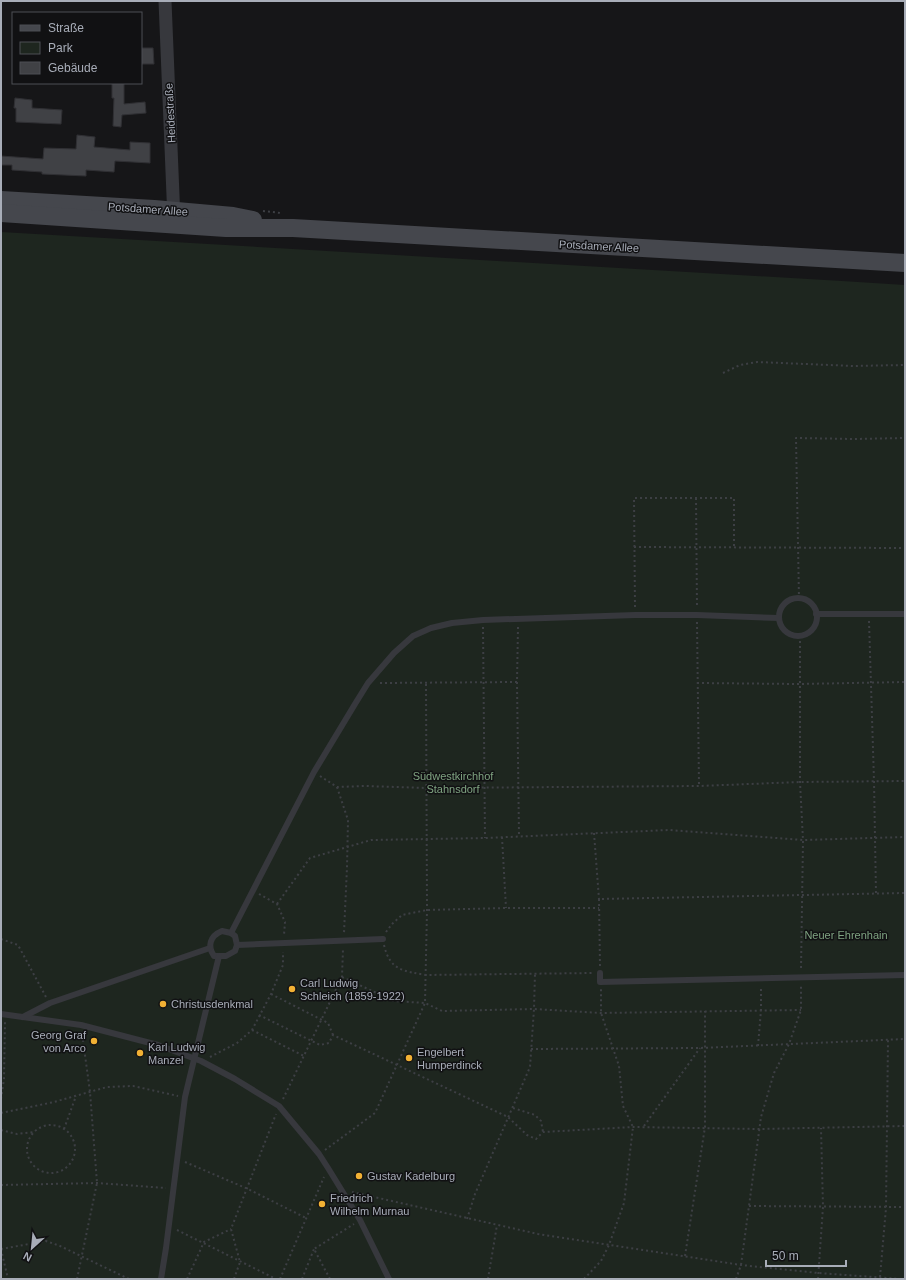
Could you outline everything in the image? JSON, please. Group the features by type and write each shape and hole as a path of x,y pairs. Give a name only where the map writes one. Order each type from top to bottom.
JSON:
{"street":[{"name":"Heidestraße","path":"165,1 174,218"},
{"name":"Potsdamer Allee","path":"1,200 174,218"},
{"name":"Potsdamer Allee","path":"1,213 174,218 233,216 293,228 905,263"}],"lane":[{"path":"799,598 810,603 816,614 815,626 811,631 800,636 788,634 780,624 779,618 782,606 787,602 799,598"},
{"path":"816,614 905,614"},
{"path":"231,933 314,772 354,704 368,683 394,653 413,636 431,628 452,623 483,620 635,615 697,615 779,618"},
{"path":"222,931 231,933 235,936 237,945 235,951 226,956 214,956 210,948 211,939 222,931"},
{"path":"237,945 383,940"},
{"path":"23,1017 50,1003 210,948"},
{"path":"161,1279 178,1159 184,1097 219,956"},
{"path":"600,973 600,982 905,975"},
{"path":"3,1014 81,1025 158,1045 201,1061 235,1079 279,1106 319,1154 342,1190 360,1220 389,1279"}],"path":[{"path":"723,372 740,365 757,362 853,366 905,366 905,403"},
{"path":"799,598 796,438 905,438"},
{"path":"635,615 634,498 734,498 734,548"},
{"path":"696,498 699,786"},
{"path":"634,547 905,548"},
{"path":"869,614 876,838 876,894"},
{"path":"483,620 485,838"},
{"path":"518,620 517,682 519,836"},
{"path":"736,1279 742,1265 761,1116 774,1073 789,1044 801,1010 800,977 803,840 800,782 800,636"},
{"path":"319,1154 375,1113 425,1003 427,910 426,682"},
{"path":"368,683 517,682"},
{"path":"697,683 799,684 905,682"},
{"path":"234,1279 240,1262 231,1228 279,1106 342,977 348,820 337,788 314,772"},
{"path":"337,788 365,786 427,788 699,786 800,782 905,781"},
{"path":"277,904 310,858 371,840 485,838 669,830 803,840 905,837"},
{"path":"594,833 599,899 600,973 426,975 400,970 392,962 386,952 383,940 392,924 402,915 427,910 599,908"},
{"path":"502,837 506,908"},
{"path":"201,1061 222,1052 237,1043 252,1030 271,994 283,965 285,922 277,904 253,890"},
{"path":"599,899 905,893"},
{"path":"1,939 18,945 50,1003"},
{"path":"466,1219 475,1194 530,1067 534,1009 534,974"},
{"path":"342,977 394,1001 425,1003 442,1011 534,1009 602,1013 801,1010"},
{"path":"758,1046 761,1010 761,978"},
{"path":"584,1279 601,1261 609,1245 624,1203 633,1127 623,1106 619,1066 602,1013 600,982"},
{"path":"271,994 328,1023 333,1035 508,1117 527,1135 536,1138 543,1132 633,1127 760,1129 905,1126"},
{"path":"685,1256 705,1127 705,1011"},
{"path":"1,1099 4,1079 3,1014"},
{"path":"260,1015 320,1045 329,1043 333,1035"},
{"path":"77,1279 97,1184 90,1092 81,1025"},
{"path":"252,1030 304,1056"},
{"path":"531,1049 705,1048 905,1039"},
{"path":"880,1278 886,1208 888,1040"},
{"path":"643,1127 700,1048"},
{"path":"1,1113 54,1102 107,1087 133,1086 184,1097"},
{"path":"64,1129 76,1096"},
{"path":"512,1108 535,1116 541,1121 543,1132"},
{"path":"48,1126 56,1126 64,1129 70,1134 74,1142 75,1150 73,1158 66,1168 55,1173 46,1173 34,1166 29,1159 27,1152 30,1138 35,1132 48,1126"},
{"path":"818,1279 823,1207 821,1128"},
{"path":"1,1130 17,1134 35,1132"},
{"path":"178,1159 248,1188 306,1218"},
{"path":"280,1279 328,1168"},
{"path":"1,1186 97,1184 174,1189"},
{"path":"342,1190 538,1234 742,1265 818,1273 901,1279"},
{"path":"749,1206 905,1207"},
{"path":"302,1279 314,1249 360,1220"},
{"path":"488,1279 497,1225"},
{"path":"169,1226 276,1279"},
{"path":"187,1279 204,1242 231,1228"},
{"path":"8,1279 1,1249 46,1241 82,1256 128,1279"},
{"path":"314,1249 330,1279"}],"green space":[{"name":"Südwestkirchhof Stahnsdorf","path":"1,232 905,285 905,1279 1,1279"}],"building":[{"path":"142,48 153,48 154,64 142,64"},
{"path":"112,84 124,84 124,104 145,102 146,113 122,115 121,127 113,126 114,98 112,98"},
{"path":"15,98 32,100 32,108 62,110 61,124 16,122 16,108 14,108"},
{"path":"77,135 95,137 94,147 130,150 130,142 150,143 150,163 115,161 114,172 86,170 86,176 42,174 42,172 12,170 12,165 1,165 1,156 43,159 44,148 76,149"}],"place":[{"name":"Carl Ludwig Schleich (1859-1922)","path":"292,989"},
{"name":"Christusdenkmal","path":"163,1004"},
{"name":"Georg Graf von Arco","path":"94,1041"},
{"name":"Karl Ludwig Manzel","path":"140,1053"},
{"name":"Engelbert Humperdinck","path":"409,1058"},
{"name":"Gustav Kadelburg","path":"359,1176"},
{"name":"Friedrich Wilhelm Murnau","path":"322,1204"}],"park label":[{"name":"Neuer Ehrenhain","path":"846,935"}]}
